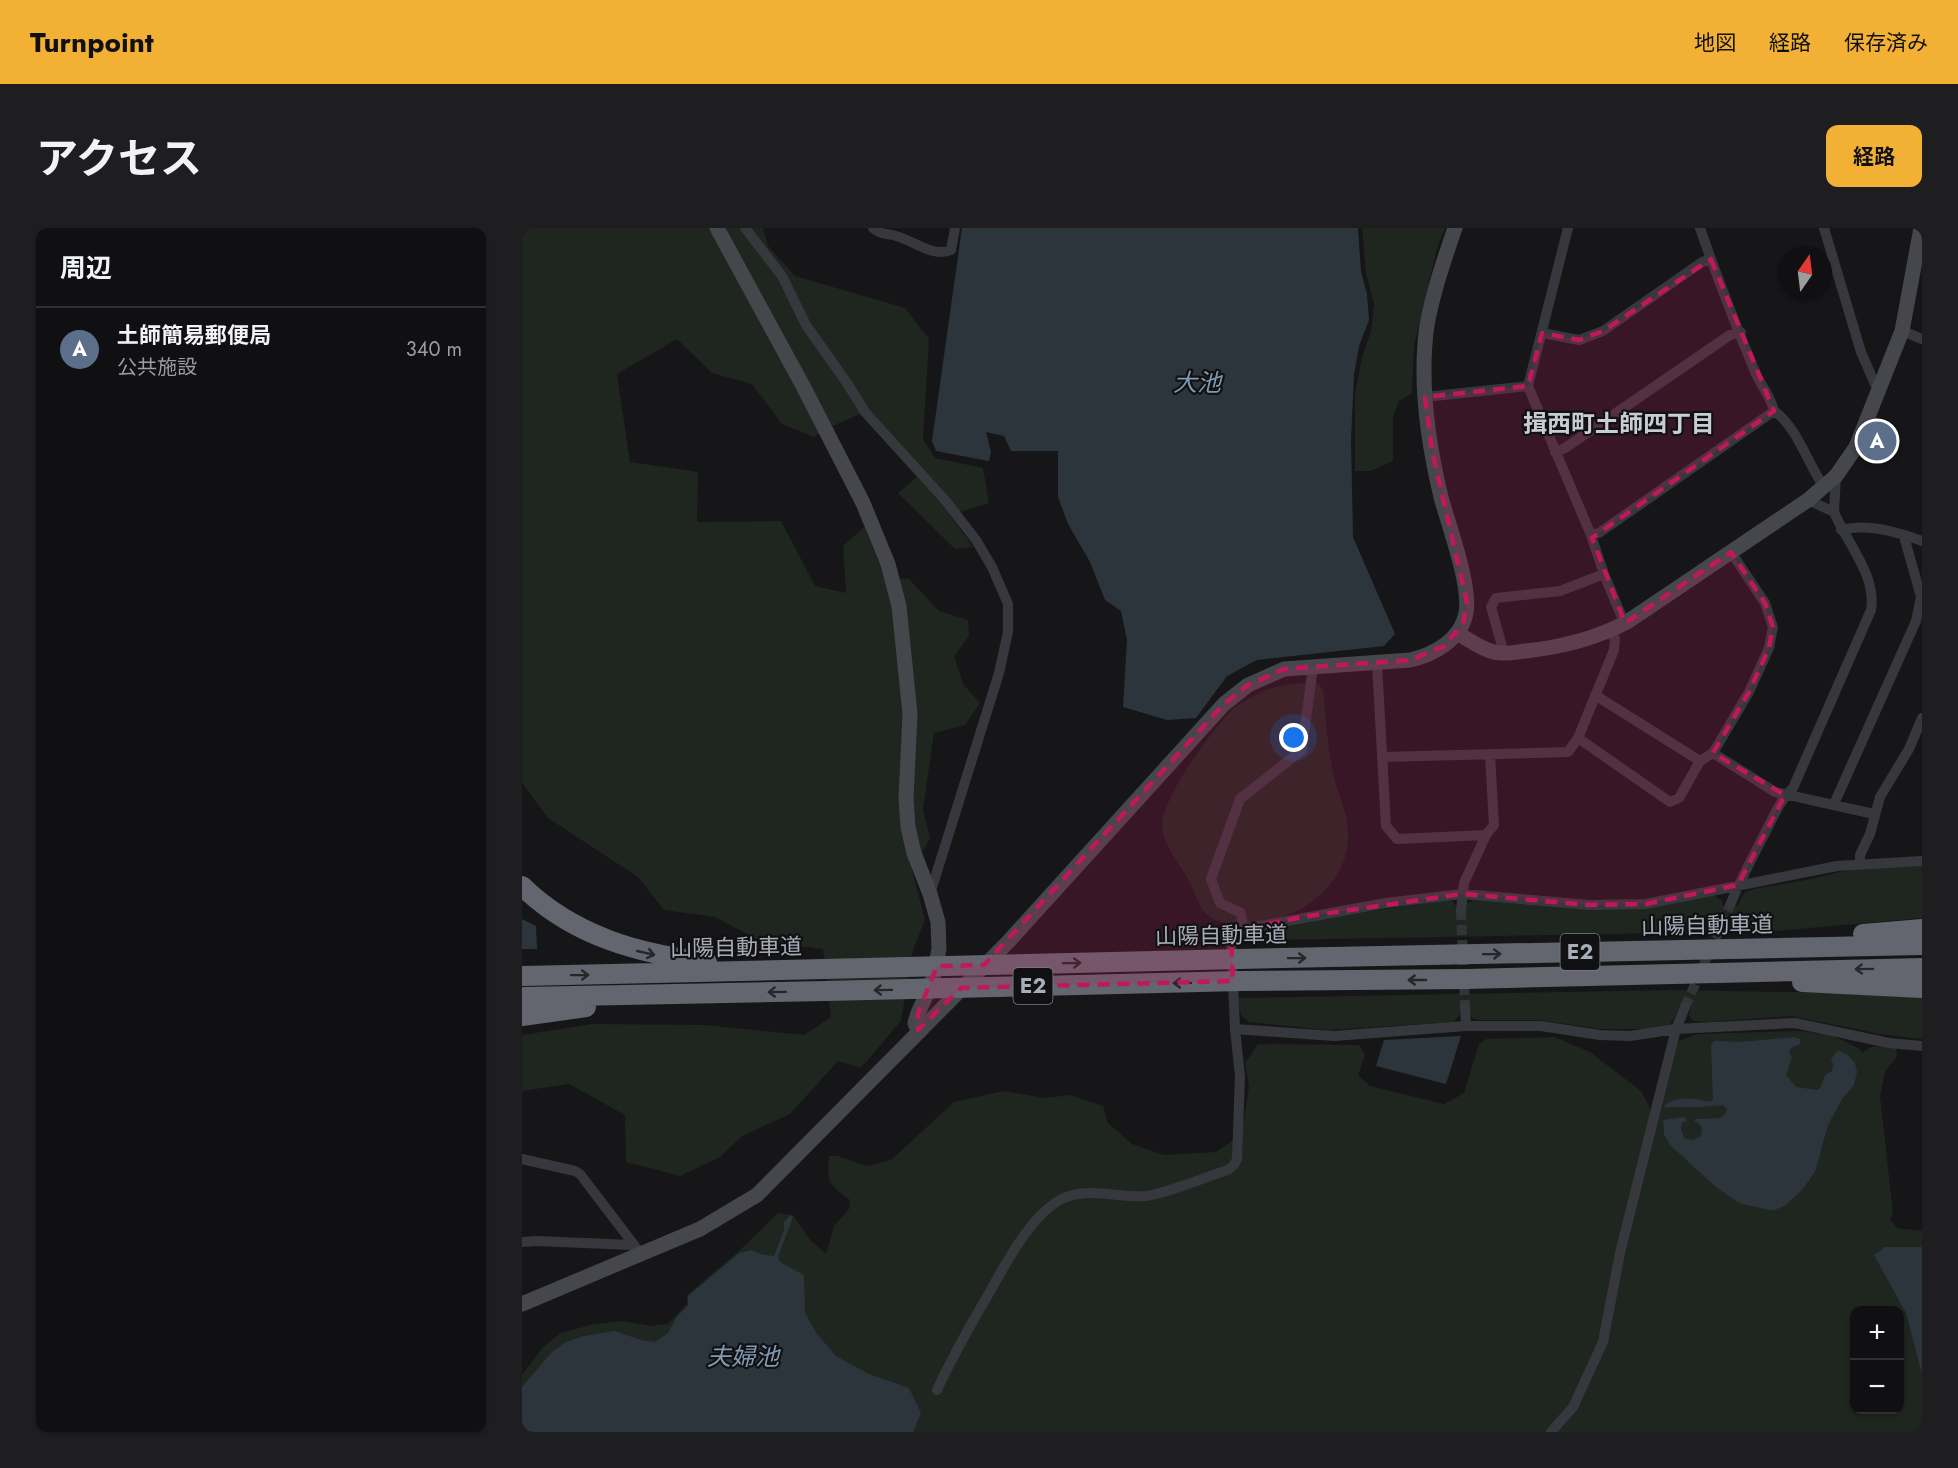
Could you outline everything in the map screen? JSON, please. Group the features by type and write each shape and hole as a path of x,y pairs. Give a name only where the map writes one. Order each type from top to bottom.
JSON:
{"highway":[{"path":"522,886 560,916 622,946 678,959 783,971"},
{"path":"1684,950 1922,929"},
{"name":"山陽自動車道","path":"522,976 1922,945"},
{"name":"山陽自動車道","path":"522,997 1922,968"},
{"path":"1467,979 1790,982 1922,988"},
{"path":"522,1016 565,1009 729,993"}],"street":[{"path":"717,228 863,503 888,564 899,606 910,714 906,799 908,827 914,853 938,922 937,966 915,1023 918,1030"},
{"path":"745,228 782,276 806,325 848,382 865,412 945,500 976,540 992,567 1008,604 1008,632 999,673 930,894"},
{"path":"873,228 881,234 895,236 916,246 946,252 951,250 955,228"},
{"path":"522,1304 637,1250 700,1229 757,1195 811,1143 918,1030 1008,942 1224,704 1248,685 1284,669 1377,663 1428,656 1444,646 1457,633 1463,623 1467,603 1465,586 1432,451 1425,397 1424,355 1428,324 1440,270 1455,228"},
{"path":"1568,228 1528,386 1591,535 1621,615 1627,622"},
{"path":"1700,228 1757,376 1772,402 1774,411 1781,416 1807,454 1824,487"},
{"path":"1824,228 1861,352 1878,392"},
{"path":"1457,633 1492,652 1502,653 1551,648 1583,641 1610,631 1627,622 1824,487 1836,476 1856,447 1902,331 1921,228"},
{"path":"1542,333 1579,340 1603,331 1702,262 1711,259"},
{"path":"1902,331 1922,339"},
{"path":"1556,452 1730,335 1741,332"},
{"path":"1425,397 1528,386"},
{"path":"1591,535 1599,533 1774,411"},
{"path":"1731,903 1785,795 1793,788 1871,610 1873,598 1869,580 1841,530 1834,512 1836,476"},
{"path":"1808,500 1834,512"},
{"path":"1841,530 1854,527 1920,540 1922,527"},
{"path":"1834,804 1916,621 1921,597 1905,540 1906,536"},
{"path":"1578,738 1670,802 1678,798 1700,761 1713,753 1749,692 1769,648 1773,627 1765,603 1731,552"},
{"path":"1502,653 1491,607 1496,598 1560,591 1604,574"},
{"path":"1382,757 1568,752 1578,738 1614,650 1615,639 1610,631"},
{"path":"1377,663 1386,826 1397,839 1486,835"},
{"path":"1243,928 1241,912 1220,903 1211,879 1240,800 1302,750 1313,666"},
{"path":"1595,695 1700,761"},
{"path":"1860,864 1860,855 1870,834 1880,797 1909,749 1922,718"},
{"path":"1713,753 1775,792 1874,814"},
{"path":"1461,910 1464,883 1486,835 1494,825 1490,755"},
{"path":"937,1390 949,1362 1016,1246 1038,1218 1053,1204 1065,1197 1078,1195 1149,1196 1228,1170 1234,1165 1237,1159 1240,1076 1230,936 1243,928 1375,904 1462,894 1589,905 1646,904 1837,866 1922,861"},
{"path":"1465,1006 1466,1026"},
{"path":"1551,1432 1573,1407 1603,1342 1620,1253 1676,1029 1685,1007"},
{"path":"1235,1029 1334,1036 1466,1026 1541,1026 1600,1035 1630,1036 1676,1029 1794,1023 1889,1043 1922,1046"},
{"path":"522,1159 580,1174 637,1250"},
{"path":"522,1242 537,1241 637,1250"}],"highlighted area":[{"path":"1711,259 1774,411 1592,538 1625,623 1731,552 1765,603 1773,627 1769,648 1749,692 1713,753 1785,795 1738,885 1646,904 1589,905 1462,894 1302,917 1243,929 1231,936 1233,981 961,988 918,1030 918,1013 937,966 984,965 1224,704 1248,685 1284,669 1410,660 1444,646 1463,623 1467,603 1432,451 1425,397 1528,386 1542,333 1579,340 1603,331"}],"shaded area":[{"path":"522,228 763,228 768,246 795,276 905,308 929,339 923,439 935,458 983,468 989,503 950,515 973,547 955,549 898,493 917,477 860,414 823,430 814,437 782,424 752,384 712,373 677,339 617,374 630,462 698,472 697,522 781,521 815,586 846,593 843,546 864,527 885,577 909,579 939,611 968,620 969,636 954,656 963,684 980,703 965,725 934,733 923,809 930,838 912,870 925,920 913,950 901,1021 861,1068 838,1061 790,1114 742,1136 720,1157 680,1176 626,1162 625,1115 569,1084 522,1091 522,1035 592,1024 704,1025 804,1035 831,1017 823,949 760,941 715,917 664,910 638,877 548,818 522,783"},
{"path":"1362,228 1445,228 1437,248 1414,346 1412,393 1399,401 1393,417 1393,461 1371,471 1355,471 1355,393 1362,357 1371,332 1374,304 1366,273"},
{"path":"1310,682 1318,683 1323,690 1331,762 1347,822 1348,842 1344,862 1328,887 1295,912 1255,923 1240,924 1215,920 1203,910 1188,878 1170,851 1163,833 1164,814 1178,783 1189,766 1234,708 1267,690"},
{"path":"1922,865 1922,918 1776,931 1237,942 1239,936 1246,932 1279,929 1310,920 1448,900 1453,901 1457,908 1474,900 1578,909 1712,894 1722,901 1723,906 1737,906 1745,892 1753,889 1849,870"},
{"path":"1675,990 1922,997 1922,1039 1880,1034 1791,1016 1710,1022 1693,1021 1689,1015 1691,1007 1682,1003 1670,1025 1659,1029 1600,1029 1539,1020 1478,1020 1472,1018 1470,1013 1460,1014 1454,1022 1328,1030 1249,1022 1241,1015 1238,998"},
{"path":"1799,1031 1831,1035 1860,1049 1862,1053 1873,1046 1896,1048 1897,1056 1885,1072 1880,1096 1893,1213 1890,1219 1897,1228 1922,1231 1922,1432 522,1432 522,1375 543,1347 561,1333 594,1324 623,1321 650,1326 668,1324 687,1304 687,1295 738,1252 778,1213 793,1215 811,1241 826,1254 834,1226 849,1209 850,1200 830,1182 829,1156 838,1156 867,1166 891,1160 954,1102 1004,1091 1045,1098 1070,1095 1103,1106 1108,1123 1132,1144 1164,1155 1216,1152 1232,1141 1244,1120 1249,1086 1245,1063 1258,1044 1359,1045 1365,1055 1358,1075 1370,1086 1444,1104 1464,1093 1479,1044 1486,1039 1554,1037 1590,1052 1641,1091 1650,1108 1653,1125 1677,1042 1697,1034"}],"water":[{"name":"大池","path":"962,228 1358,228 1361,272 1367,294 1369,320 1359,346 1354,375 1351,439 1353,537 1395,634 1384,646 1257,660 1227,676 1196,718 1167,720 1123,707 1127,640 1121,611 1105,600 1090,562 1068,524 1058,497 1058,451 1011,451 1004,436 986,432 991,452 989,461 936,451 932,441"},
{"path":"522,919 536,926 537,949 522,949"},
{"path":"1461,1036 1446,1084 1376,1066 1384,1040"},
{"path":"1794,1037 1800,1039 1800,1044 1791,1048 1789,1053 1792,1057 1786,1075 1796,1087 1817,1090 1820,1088 1825,1075 1832,1071 1831,1059 1838,1050 1848,1055 1855,1063 1857,1072 1854,1085 1842,1099 1828,1125 1815,1172 1802,1190 1786,1205 1775,1210 1739,1203 1716,1187 1670,1145 1664,1134 1663,1120 1685,1117 1687,1121 1682,1123 1681,1129 1685,1139 1693,1140 1701,1136 1702,1128 1699,1123 1695,1122 1695,1119 1720,1118 1727,1109 1723,1105 1663,1107 1679,1099 1710,1102 1713,1100 1711,1047 1715,1041 1741,1042"},
{"name":"夫婦池","path":"791,1215 793,1217 778,1257 780,1262 804,1275 805,1313 817,1334 836,1356 869,1374 909,1388 921,1413 913,1432 522,1432 522,1387 552,1352 566,1342 584,1336 615,1331 655,1342 668,1333 676,1318 688,1305 688,1296 738,1254 751,1250 774,1256 784,1230 784,1222"},
{"path":"1885,1247 1922,1247 1922,1374 1904,1306 1874,1255"}],"tunnel":[{"path":"1685,1007 1731,903"},
{"path":"1461,910 1465,1006"}],"place":[{"name":"土師簡易郵便局","path":"1877,441"}],"district":[{"name":"揖西町土師四丁目","path":"1619,424"}]}
